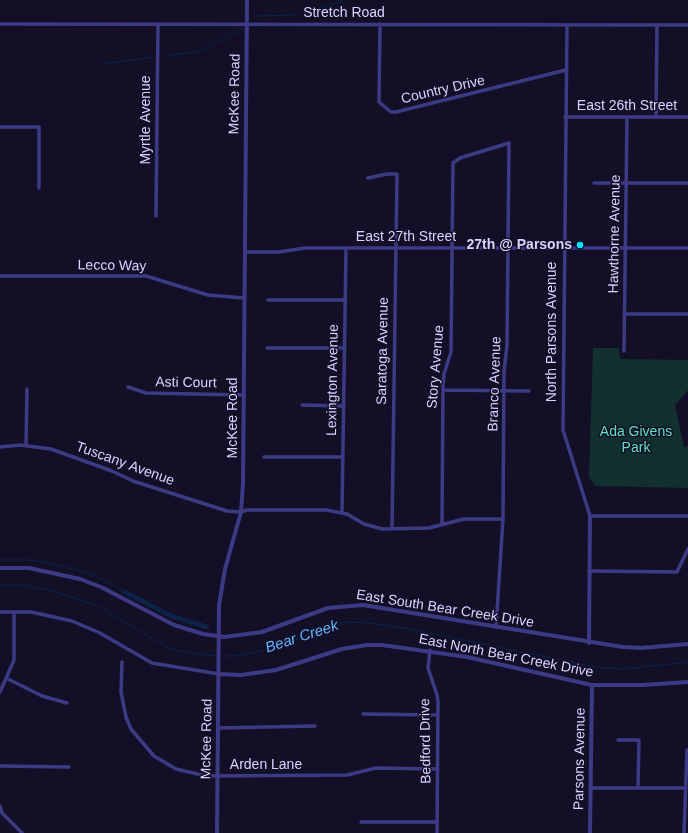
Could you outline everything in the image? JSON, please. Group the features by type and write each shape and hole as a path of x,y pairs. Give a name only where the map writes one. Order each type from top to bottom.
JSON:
{"street":[{"name":"McKee Road","path":"217,833 218,637 221,587 241,512 244,395 247,0"},
{"name":"Stretch Road","path":"0,24 688,25"},
{"name":"Myrtle Avenue","path":"156,216 158,24"},
{"name":"Country Drive","path":"380,24 379,102 391,112 566,70"},
{"name":"North Parsons Avenue","path":"567,25 563,430 590,516"},
{"path":"656,117 657,25"},
{"name":"East 26th Street","path":"566,117 688,117"},
{"name":"Hawthorne Avenue","path":"624,351 627,117"},
{"path":"0,128 39,128 39,188"},
{"name":"Story Avenue","path":"442,524 443,390 444,374 451,352 453,163 460,158 509,142"},
{"name":"Branco Avenue","path":"496,627 504,519 504,391 507,345 509,142"},
{"name":"Saratoga Avenue","path":"368,178 387,174 397,174 392,529"},
{"path":"594,183 688,183"},
{"name":"East 27th Street","path":"245,252 279,252 305,248 688,248"},
{"name":"Lexington Avenue","path":"342,512 346,248"},
{"name":"Lecco Way","path":"0,276 146,276 208,295 244,298"},
{"path":"268,300 345,300"},
{"path":"624,314 688,314"},
{"path":"267,348 345,348"},
{"name":"Asti Court","path":"128,387 146,393 244,395"},
{"path":"26,445 27,389"},
{"path":"443,390 529,391"},
{"path":"302,405 344,406"},
{"name":"Tuscany Avenue","path":"0,447 26,445 51,448 112,471 132,481 221,509 241,512 247,510 326,510 342,512"},
{"path":"264,458 343,457"},
{"path":"342,512 364,524 376,528 392,529 429,528 464,518 504,519"},
{"path":"589,643 590,516 688,516"},
{"path":"589,571 677,572 688,549"},
{"name":"East South Bear Creek Drive","path":"0,568 29,568 80,580 114,594 174,626 218,637 242,636 262,632 328,608 350,605 377,606 589,643 641,648 688,644"},
{"name":"East North Bear Creek Drive","path":"0,612 31,612 72,621 100,633 152,662 219,674 241,675 276,670 342,649 366,645 430,650 592,685 642,685 688,682"},
{"path":"0,692 14,660 14,612"},
{"name":"Bedford Drive","path":"430,650 428,668 437,695 438,715 437,833"},
{"name":"Arden Lane","path":"122,662 121,692 126,718 131,729 143,745 159,760 176,769 193,774 218,776 347,776 376,768 438,769"},
{"path":"6,678 42,696 67,703"},
{"name":"Parsons Avenue","path":"590,833 592,685"},
{"path":"363,714 438,715"},
{"path":"218,728 315,726"},
{"path":"618,740 639,740 638,788"},
{"path":"684,833 687,750"},
{"path":"0,766 69,767"},
{"path":"591,788 686,788"},
{"path":"0,806 2,813 22,833"},
{"path":"361,822 437,822"}],"green space":[{"name":"Ada Givens Park","path":"593,348 619,348 620,359 688,360 688,390 675,405 684,447 688,446 688,488 595,486 589,477"}],"waterway":[{"path":"305,14 343,0"},
{"path":"253,16 299,15"},
{"path":"164,56 200,51 243,29"},
{"path":"102,64 154,57"},
{"path":"0,560 30,560 54,564 96,576 125,592"},
{"name":"Bear Creek","path":"0,585 24,585 53,591 95,605 169,648 184,652 216,656"},
{"path":"125,592 171,616 207,627"},
{"name":"Bear Creek","path":"219,656 235,656 271,649 328,626 346,622 370,623 404,628 596,667 623,669 688,662"}],"place":[{"name":"27th @ Parsons","path":"580,245"}]}
